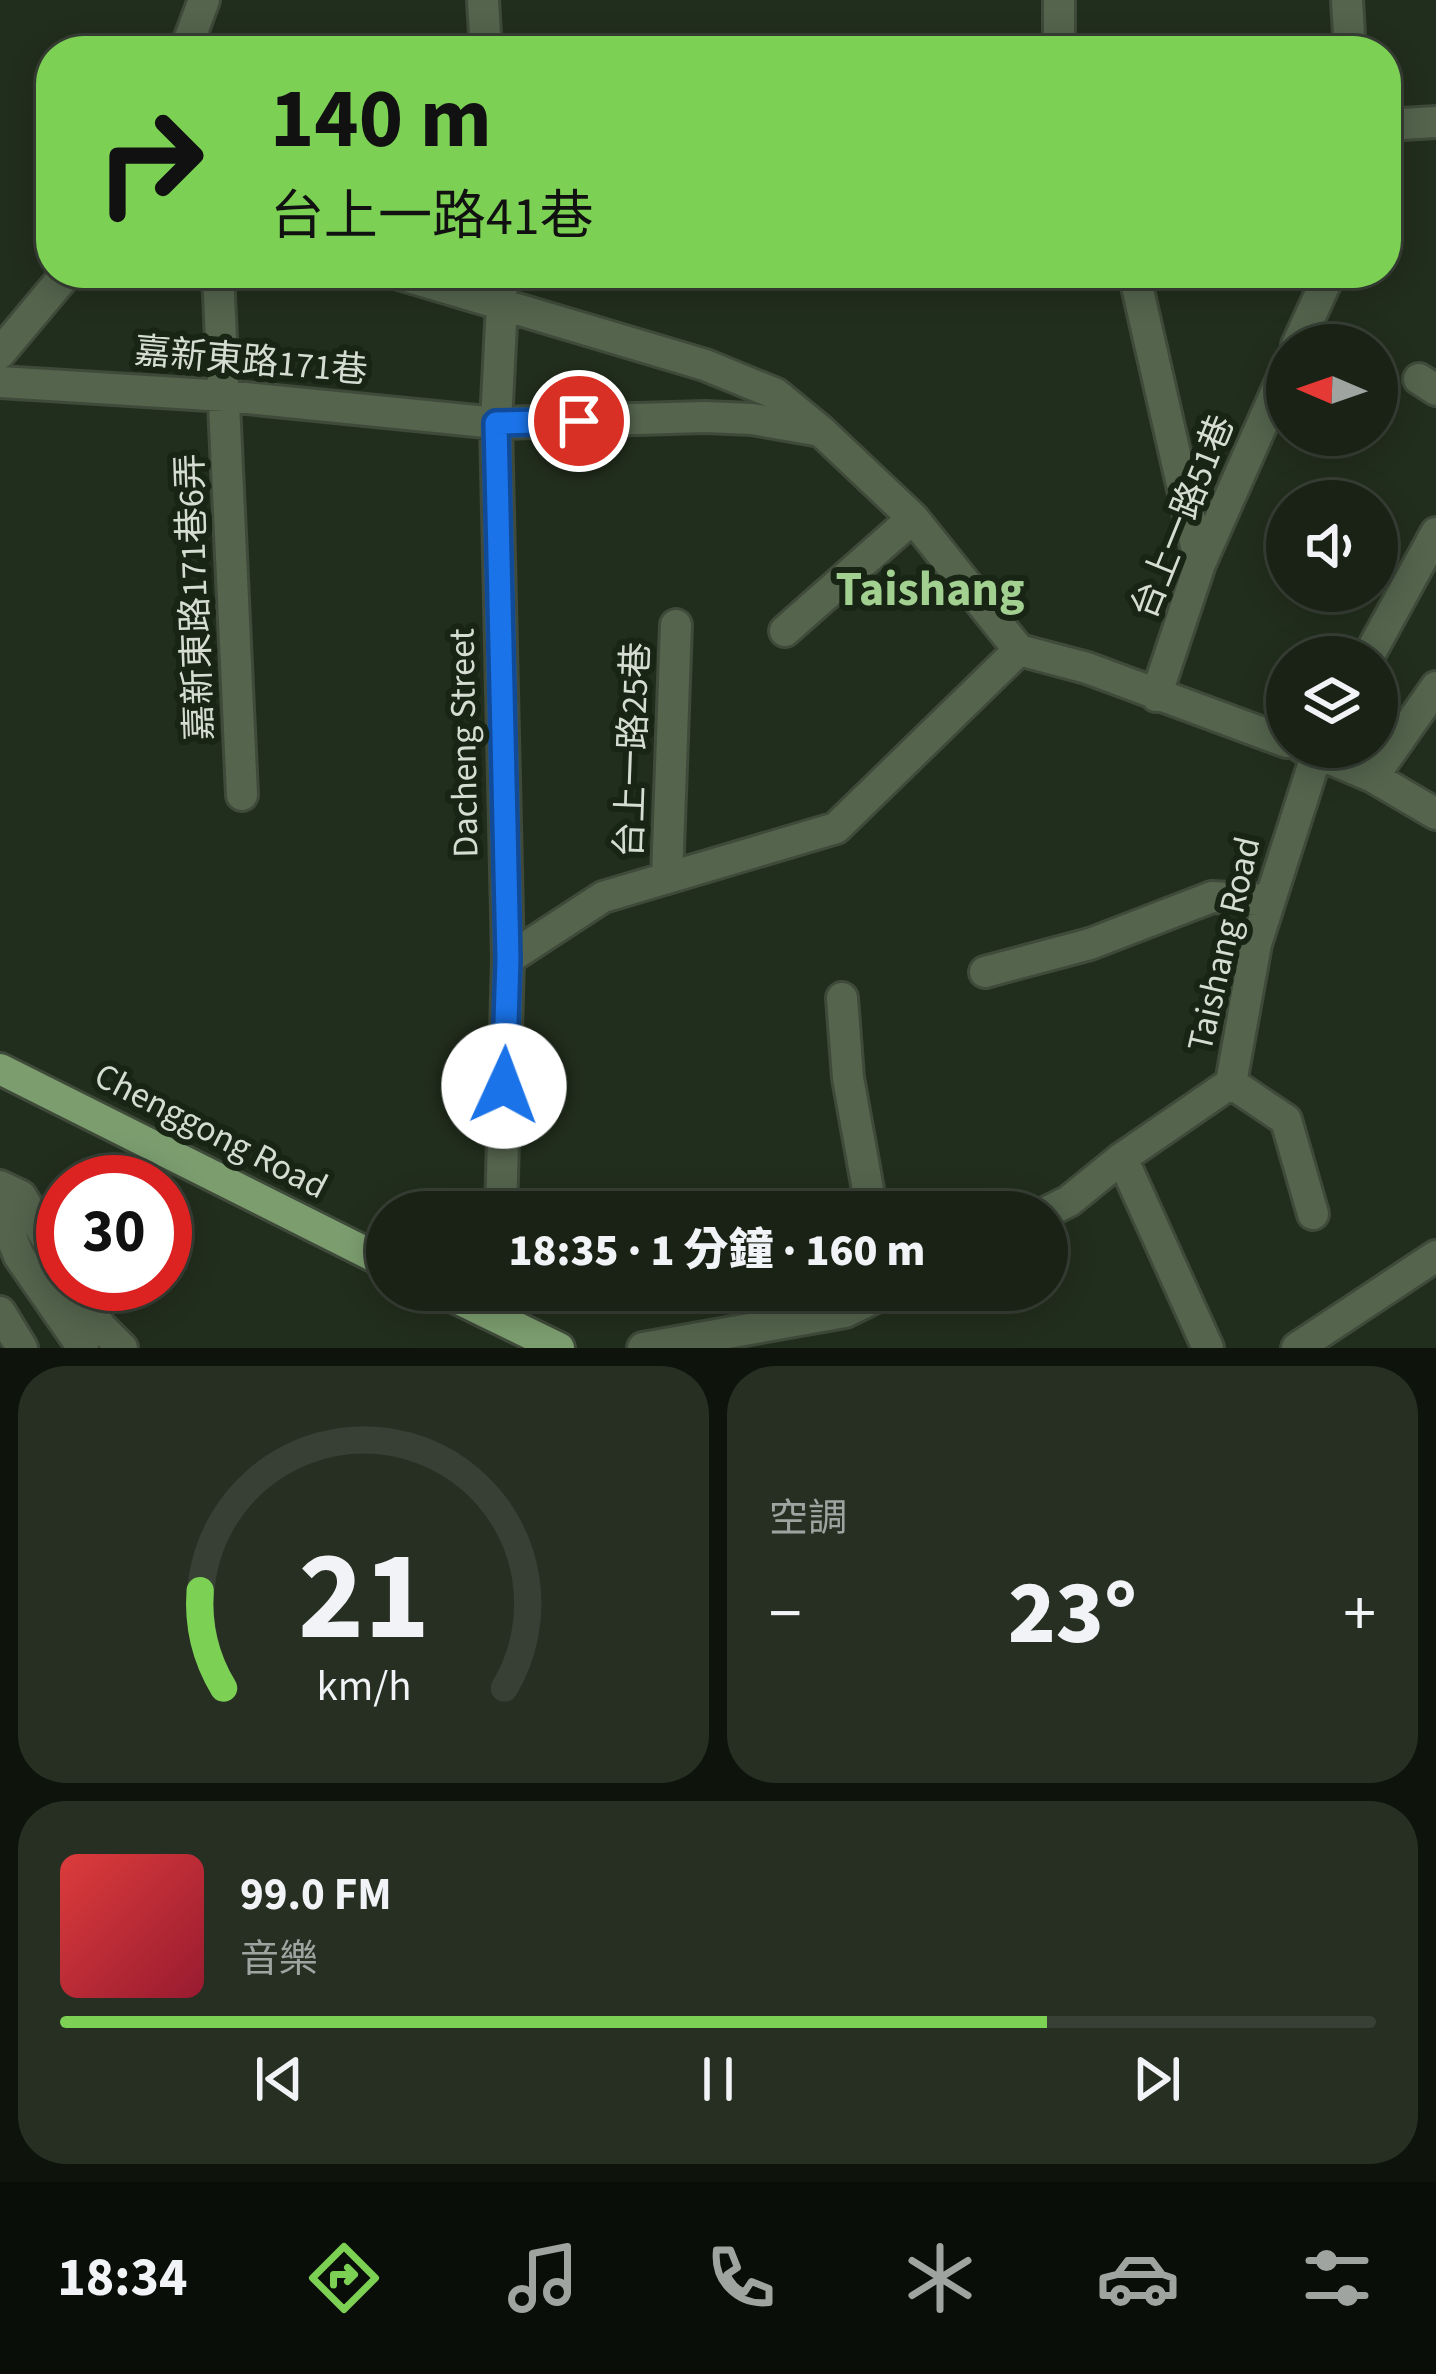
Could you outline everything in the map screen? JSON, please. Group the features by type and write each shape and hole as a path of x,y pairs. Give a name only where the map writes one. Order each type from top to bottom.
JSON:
{"main road":[{"name":"Chenggong Road","path":"0,1069 366,1252"},
{"path":"508,1311 559,1348"}],"street":[{"path":"191,36 204,0"},
{"path":"483,0 485,36"},
{"path":"1059,0 1059,36"},
{"path":"1347,0 1349,36"},
{"path":"1401,123 1436,122"},
{"path":"0,352 55,288"},
{"name":"嘉新東路171巷6弄","path":"219,288 242,795"},
{"path":"501,288 776,394 914,518 1018,650 1087,668 1266,733"},
{"name":"Dacheng Street","path":"501,288 496,423 508,959 502,1191"},
{"path":"1137,288 1200,564"},
{"path":"1307,324 1323,288"},
{"name":"嘉新東路171巷","path":"0,382 226,396 496,423 705,417 752,419 821,431"},
{"name":"台上一路51巷","path":"1156,696 1200,564 1266,415"},
{"path":"785,632 914,518"},
{"path":"1380,636 1436,533"},
{"name":"台上一路25巷","path":"667,878 676,625"},
{"path":"508,959 603,897 836,828 1018,650"},
{"path":"1373,777 1436,688"},
{"name":"Taishang Road","path":"1068,1202 1231,1083 1256,944 1301,768"},
{"path":"1353,768 1436,814"},
{"path":"985,972 1090,944 1212,897 1268,900"},
{"path":"842,998 848,1078 868,1191"},
{"path":"1231,1083 1286,1120 1313,1214"},
{"path":"1122,1158 1208,1348"},
{"path":"0,1186 21,1196 36,1221"},
{"path":"0,1208 19,1256 83,1348"},
{"path":"1298,1348 1436,1256"},
{"path":"91,1311 122,1348"},
{"path":"643,1348 847,1311"},
{"path":"0,1312 22,1348"}],"district":[{"name":"Taishang","path":"930,590"}],"route":[{"path":"504,1086 508,959 496,423 579,421"}]}
